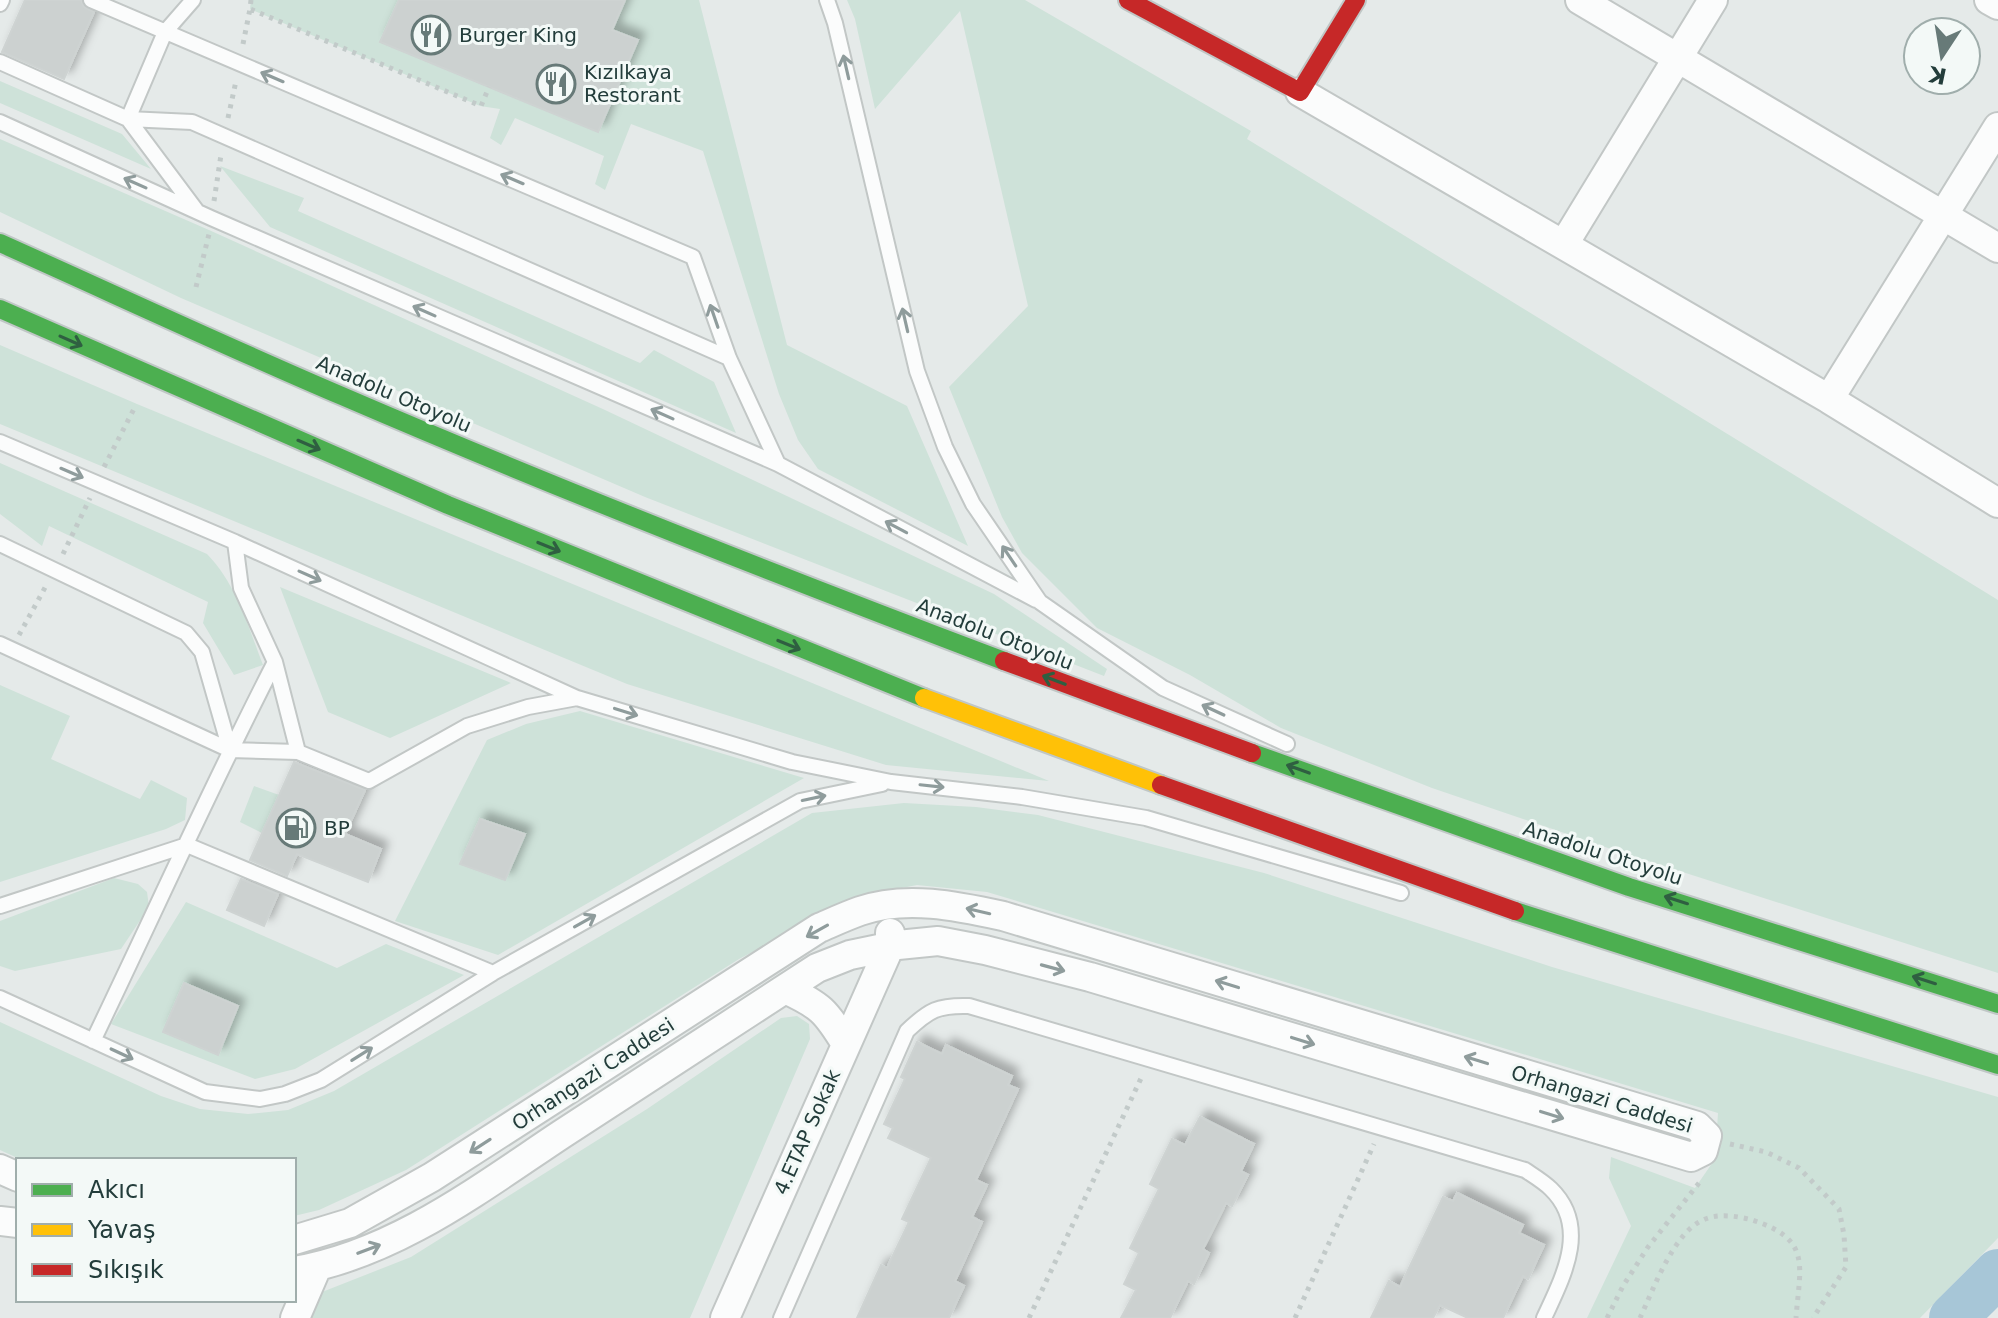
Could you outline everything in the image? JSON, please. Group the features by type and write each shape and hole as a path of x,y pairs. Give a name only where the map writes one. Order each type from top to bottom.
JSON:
{"main road":[{"path":"1128,0 1300,92 1356,0"},
{"name":"Anadolu Otoyolu","path":"0,243 176,325 331,392 770,571 1062,684 1513,848 1998,1004"},
{"path":"0,309 448,505 954,710 1482,900 1998,1065"}],"street":[{"path":"1580,0 1998,248"},
{"path":"1564,244 1713,0"},
{"path":"1989,0 1998,5"},
{"path":"1300,92 1829,399 1998,503"},
{"path":"1829,399 1998,127"},
{"path":"890,905 890,946"},
{"name":"Orhangazi Caddesi","path":"296,1239 350,1223 432,1177 819,928 861,910 890,905 954,905 1003,916 1697,1126 1707,1136 1703,1151 1691,1157 1090,977 978,948 938,941 890,946 850,955 817,968 444,1211 375,1248 306,1269"},
{"name":"4.ETAP Sokak","path":"725,1318 890,946"},
{"path":"785,989 817,1004 831,1019 846,1044"},
{"path":"295,1318 306,1269"}],"lane":[{"path":"91,0 693,257 729,358 778,464"},
{"path":"128,119 165,32 193,0"},
{"path":"827,0 917,371 945,447 973,504 1040,602"},
{"path":"0,62 128,119 192,122 729,358"},
{"path":"128,119 196,211"},
{"path":"0,122 196,211 778,464 1040,602 1163,688 1303,752"},
{"path":"0,442 235,542 577,698 792,762 891,782 1022,797 1146,818 1422,899"},
{"path":"235,542 241,588 275,662 298,752"},
{"path":"0,544 186,633 202,652 230,750"},
{"path":"6,646 230,750 298,752 369,781 467,726 528,707 577,698"},
{"path":"93,1041 230,750 275,662"},
{"path":"1331,764 1513,848"},
{"path":"0,998 205,1092 260,1099 285,1094 321,1080 493,973 800,801 891,782"},
{"path":"0,906 187,845 493,973"},
{"path":"1483,916 1906,1036"},
{"path":"781,1318 907,1031 925,1014 945,1005 969,1006 1525,1170 1550,1188 1566,1207 1573,1232 1569,1257 1544,1318"}],"path":[{"path":"251,0 250,9 481,106 489,87"},
{"path":"6,646 54,570 137,404"},
{"path":"1029,1318 1150,1059"},
{"path":"1295,1318 1382,1127"},
{"path":"1724,1148 1732,1143 1755,1149 1799,1168 1839,1209 1846,1267 1813,1318"},
{"path":"1607,1318 1648,1247 1702,1178"},
{"path":"1640,1318 1676,1243 1703,1220 1736,1215 1773,1227 1794,1243 1800,1260 1796,1318"}],"green space":[{"path":"251,0 699,0 787,345 907,406 968,546 818,469 798,440 779,394 703,151 631,124 605,190 595,184 604,156 515,118 501,145 490,138 500,109 480,106 250,9"},
{"path":"847,0 1025,0 1251,131 1247,139 1998,600 1998,973 1432,788 1281,728 1190,675 1097,628 1022,553 1002,517 949,387 1028,306 960,11 875,109 855,19"},
{"path":"0,81 122,134 151,169 0,103"},
{"path":"0,139 605,410 994,594 1107,669 1104,676 645,497 181,298 0,212"},
{"path":"220,166 304,198 298,211 640,363 654,350 714,382 736,433 270,227"},
{"path":"0,345 1049,781 886,765 627,684 0,424"},
{"path":"0,463 207,554 234,592 263,665 234,675 203,623 208,602 49,526 42,546 0,514"},
{"path":"280,587 511,683 390,738 328,712"},
{"path":"0,685 70,716 51,759 140,799 151,780 187,798 185,820 166,829 0,882"},
{"path":"580,711 804,778 498,955 395,921 487,740 526,724"},
{"path":"254,786 279,795 262,833 240,822"},
{"path":"904,803 976,807 1038,815 1264,873 1552,967 1998,1097 1998,1238 1920,1318 1587,1318 1631,1226 1609,1178 1611,1157 1695,1188 1715,1159 1718,1113 987,892 917,885 861,896 739,959 406,1170 319,1210 296,1216 296,1158 18,1158 0,1150 0,1022 161,1096 200,1109 248,1114 288,1110 334,1091 812,813"},
{"path":"114,878 138,884 147,892 149,907 121,949 15,971 0,966 0,921"},
{"path":"186,902 337,968 386,944 464,975 295,1069 255,1079 111,1024"},
{"path":"797,1016 809,1024 810,1039 690,1318 307,1318 317,1294 411,1257 647,1109 781,1018"}],"building":[{"path":"25,0 81,0 84,7 94,12 64,79 2,52"},
{"path":"399,0 625,0 612,30 638,40 598,132 380,42"},
{"path":"294,762 365,790 345,834 381,849 368,882 297,854 287,876 250,860"},
{"path":"480,819 525,834 505,880 460,864"},
{"path":"241,879 278,894 264,926 227,910"},
{"path":"184,983 238,1006 218,1055 163,1032"},
{"path":"917,1042 942,1054 946,1045 1012,1076 1008,1085 1018,1089 976,1180 987,1185 972,1217 982,1222 955,1281 964,1286 949,1318 857,1318 881,1265 887,1268 909,1222 902,1219 931,1158 888,1138 893,1128 884,1124 905,1079 901,1077"},
{"path":"1200,1117 1254,1144 1241,1171 1248,1175 1232,1206 1226,1203 1203,1249 1209,1253 1194,1284 1188,1281 1170,1318 1121,1318 1136,1290 1124,1284 1139,1253 1130,1248 1159,1189 1150,1184 1172,1139 1185,1145"},
{"path":"1457,1193 1523,1225 1519,1233 1544,1245 1528,1279 1523,1276 1503,1318 1468,1318 1440,1305 1433,1318 1371,1318 1389,1281 1400,1287 1443,1197 1453,1201"}],"waterway":[{"path":"1953,1318 1998,1273"}],"traffic: fast":[{"path":"0,243 299,377 506,465 1004,661"},
{"path":"0,309 448,505 924,698"},
{"path":"1252,753 1629,887 1998,1004"},
{"path":"1515,911 1998,1065"}],"traffic: slow":[{"path":"924,698 1161,785"}],"traffic: jam":[{"path":"1128,0 1300,92 1356,0"},
{"path":"1004,661 1252,753"},
{"path":"1161,785 1515,911"}],"place":[{"name":"Burger King","path":"431,35"},
{"name":"Kızılkaya Restorant","path":"556,84"},
{"name":"BP","path":"296,828"}]}
